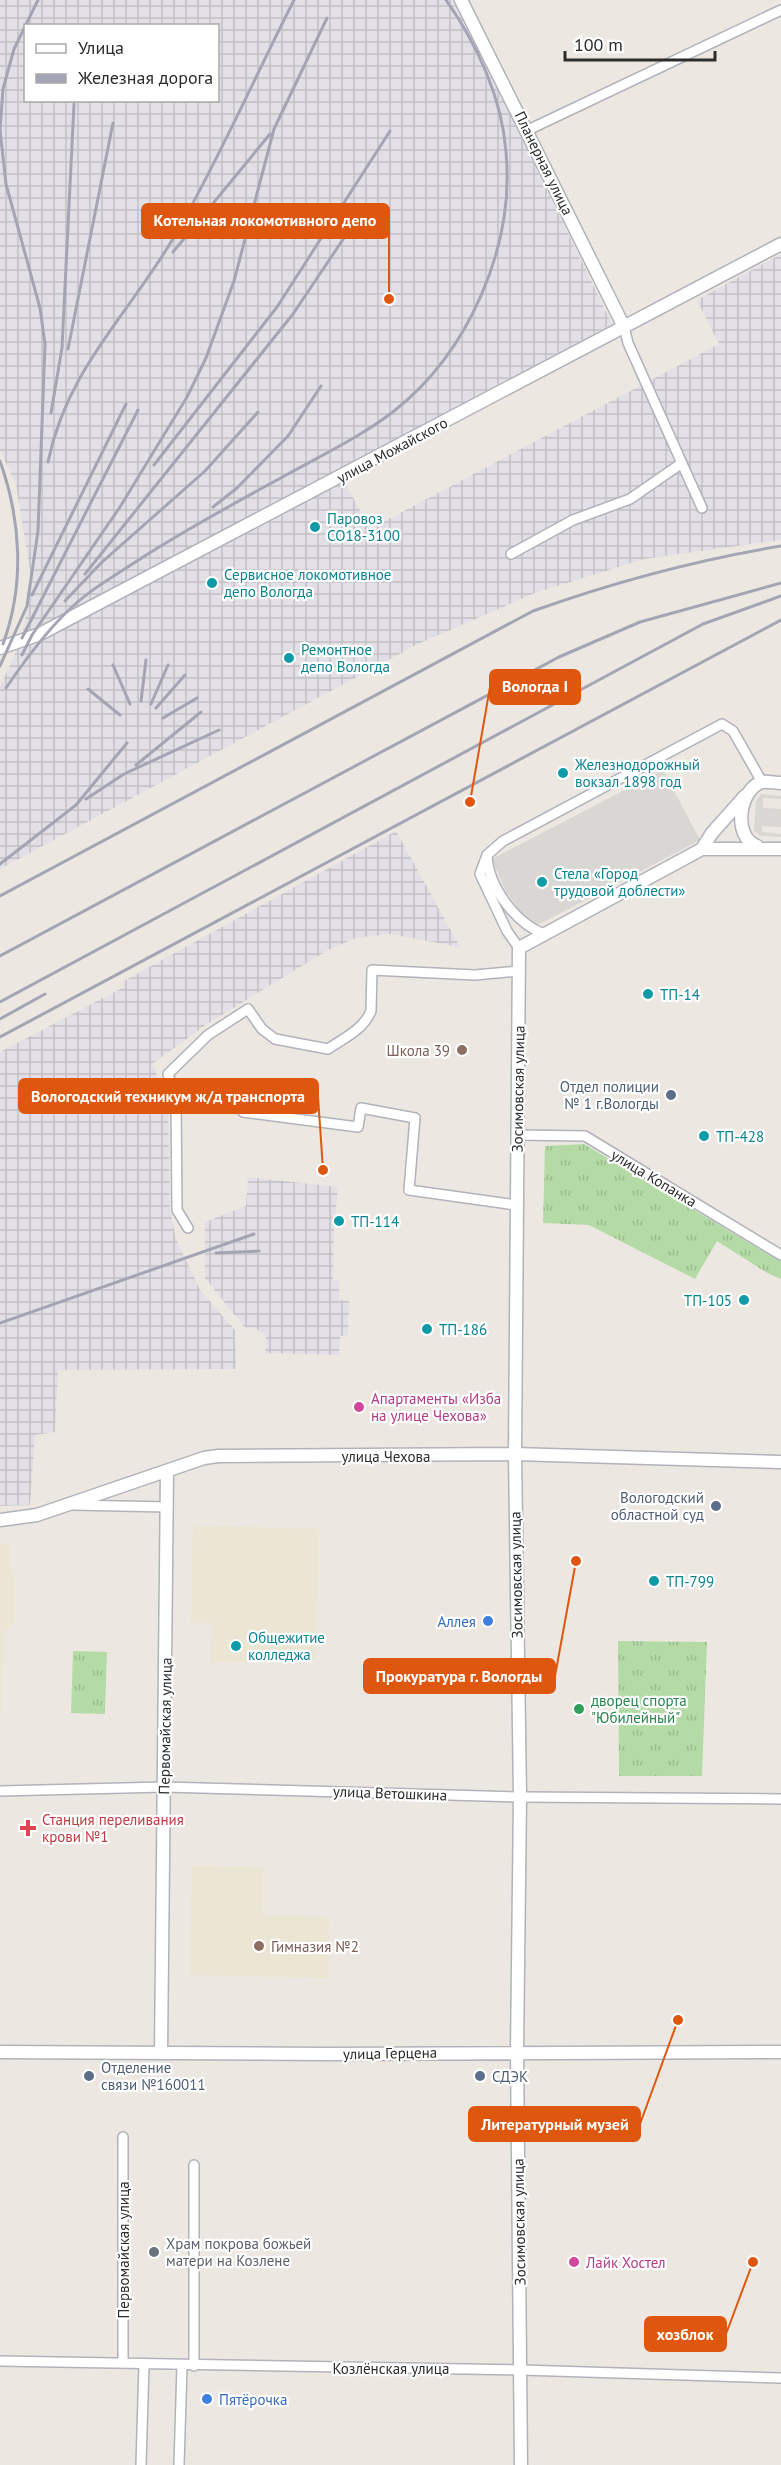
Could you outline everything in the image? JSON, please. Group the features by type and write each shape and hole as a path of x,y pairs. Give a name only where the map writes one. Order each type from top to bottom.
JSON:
{"street":[{"name":"Планерная улица","path":"461,0 528,130 624,327"},
{"path":"528,130 781,10"},
{"name":"улица Можайского","path":"0,648 40,634 781,244"},
{"path":"624,327 628,342 702,508"},
{"path":"511,554 573,520 630,499 682,463"},
{"path":"702,849 714,830 747,793 771,783 733,731 722,724 511,836 487,855 482,867 482,882 507,931 519,948 702,849 758,847 781,849"},
{"path":"747,793 743,804 742,831 745,839 758,847"},
{"path":"487,855 495,883 506,902 526,925 544,934"},
{"name":"Зосимовская улица","path":"519,948 515,1454 520,1797 517,2052 521,2465"},
{"path":"188,1228 177,1210 176,1099 168,1074 208,1035 248,1009 262,1029 275,1040 328,1049 360,1028 369,1017 372,970 475,975 519,971"},
{"path":"243,1112 358,1127 361,1108 415,1118 409,1190 516,1205"},
{"name":"улица Копанка","path":"517,1135 585,1136 781,1255"},
{"name":"улица Чехова","path":"0,1520 37,1515 218,1456 515,1454 781,1462"},
{"name":"Первомайская улица","path":"161,2053 167,1471"},
{"path":"71,1505 168,1507"},
{"name":"улица Ветошкина","path":"0,1791 164,1787 520,1797 781,1799"},
{"name":"улица Герцена","path":"0,2052 781,2052"},
{"name":"Первомайская улица","path":"123,2137 123,2363"},
{"path":"194,2165 194,2366"},
{"name":"Козлёнская улица","path":"0,2361 182,2366 521,2370 781,2378"},
{"path":"141,2465 144,2365"},
{"path":"179,2465 182,2366"}],"shaded area":[{"path":"0,0 455,0 612,324 338,470 370,529 719,344 697,300 781,254 781,540 644,559 535,593 418,644 0,869 0,687 21,640 30,597 31,578 16,485 0,450"},
{"path":"663,770 700,840 536,926 520,912 505,890 492,859"},
{"path":"761,794 781,796 781,799 763,798 763,808 781,809 781,827 762,826 762,832 781,834 781,837 761,836 754,831 756,801"},
{"path":"396,831 460,947 390,934 356,938 328,950 207,1024 152,1064 168,1100 170,1211 176,1239 200,1290 235,1330 236,1369 58,1370 55,1432 35,1435 30,1505 0,1506 0,1052 124,987 122,982"},
{"path":"248,1177 338,1187 333,1280 339,1280 339,1300 349,1301 348,1335 340,1336 339,1355 265,1353 266,1335 256,1329 244,1327 205,1278 205,1222 246,1206"},
{"path":"193,1525 319,1529 315,1660 210,1663 212,1623 191,1623"},
{"path":"0,1544 11,1544 14,1622 5,1631 0,1726"},
{"name":"Гимназия №2","path":"192,1866 263,1867 262,1915 329,1917 328,1978 189,1975"}],"green space":[{"path":"584,1144 781,1262 781,1279 767,1273 717,1241 695,1279 589,1225 543,1223 545,1146"},
{"path":"618,1641 707,1642 702,1776 619,1776"},
{"path":"73,1651 107,1652 105,1714 71,1713"}],"railway":[{"path":"26,24 38,0"},
{"path":"48,462 58,427 71,395 105,338 144,284 181,225 225,142 294,0"},
{"path":"6,688 44,636 79,601 111,577 174,538 382,420 420,387 444,359 464,329 481,295 494,260 503,224 507,188 506,152 504,132 486,72 478,53 446,0"},
{"path":"22,655 32,635 120,507 187,397 206,358 234,281 274,129 327,18"},
{"path":"0,666 27,606 38,531 45,344 40,308 6,184 0,130 3,89 14,49 24,29"},
{"path":"51,413 62,348 74,104"},
{"path":"68,349 113,123"},
{"path":"154,465 277,307 390,131"},
{"path":"173,252 270,134"},
{"path":"85,574 293,314 358,217"},
{"path":"213,507 237,488 288,436 321,386"},
{"path":"32,595 126,404"},
{"path":"22,638 138,410"},
{"path":"65,601 101,563 205,471 258,412"},
{"path":"0,461 12,506 18,552 15,598 3,644"},
{"path":"0,896 533,611 655,573 781,546"},
{"path":"0,956 559,657 640,622 781,583"},
{"path":"0,1002 703,624 781,596"},
{"path":"0,1037 781,620"},
{"path":"141,701 146,660"},
{"path":"113,665 130,704"},
{"path":"151,704 168,665"},
{"path":"156,708 185,675"},
{"path":"88,689 120,715"},
{"path":"163,718 197,698"},
{"path":"136,765 201,712"},
{"path":"86,799 124,774 219,730"},
{"path":"0,864 76,805 127,743"},
{"path":"0,1019 45,994"},
{"path":"0,1323 254,1234"},
{"path":"216,1253 259,1251"}],"place":[{"name":"Котельная локомотивного депо","path":"389,299"},
{"name":"Паровоз СО18-3100","path":"315,527"},
{"name":"Сервисное локомотивное депо Вологда","path":"212,583"},
{"name":"Ремонтное депо Вологда","path":"289,658"},
{"name":"Железнодорожный вокзал 1898 год","path":"563,773"},
{"name":"Вологда I","path":"470,802"},
{"name":"Стела «Город трудовой доблести»","path":"542,882"},
{"name":"ТП-14","path":"648,994"},
{"name":"Школа 39","path":"462,1050"},
{"name":"Отдел полиции № 1 г.Вологды","path":"671,1095"},
{"name":"ТП-428","path":"704,1136"},
{"name":"Вологодский техникум ж/д транспорта","path":"323,1170"},
{"name":"ТП-114","path":"339,1221"},
{"name":"ТП-105","path":"744,1300"},
{"name":"ТП-186","path":"427,1329"},
{"name":"Апартаменты «Изба на улице Чехова»","path":"359,1407"},
{"name":"Вологодский областной суд","path":"716,1506"},
{"name":"Прокуратура г. Вологды","path":"576,1561"},
{"name":"ТП-799","path":"654,1581"},
{"name":"Аллея","path":"488,1621"},
{"name":"Общежитие колледжа","path":"236,1646"},
{"name":"дворец спорта \"Юбилейный\"","path":"579,1709"},
{"name":"Станция переливания крови №1","path":"28,1828"},
{"name":"Гимназия №2","path":"259,1946"},
{"name":"Литературный музей","path":"678,2020"},
{"name":"Отделение связи №160011","path":"89,2076"},
{"name":"СДЭК","path":"480,2076"},
{"name":"Храм покрова божьей матери на Козлене","path":"154,2252"},
{"name":"Лайк Хостел","path":"574,2262"},
{"name":"хозблок","path":"753,2262"},
{"name":"Пятёрочка","path":"207,2399"}]}
